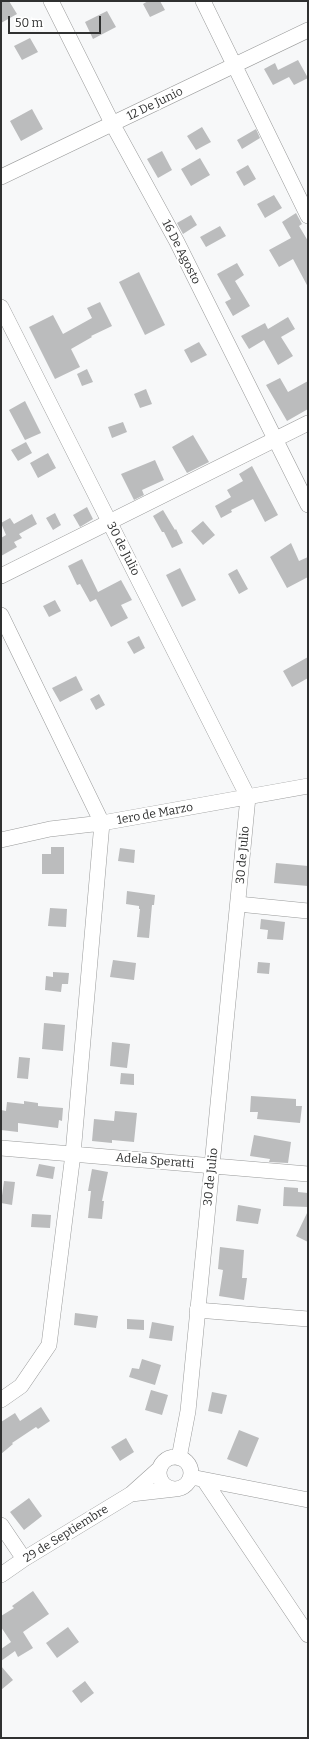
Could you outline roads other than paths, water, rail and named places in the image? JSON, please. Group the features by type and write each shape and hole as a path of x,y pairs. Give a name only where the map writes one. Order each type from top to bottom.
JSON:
{"street":[{"name":"16 De Agosto","path":"51,1 113,125 177,242 308,505"},
{"path":"203,1 308,216"},
{"name":"12 De Junio","path":"1,178 308,30"},
{"name":"30 de Julio","path":"1,307 248,797 188,1411 179,1458"},
{"path":"1,576 308,423"},
{"path":"1,615 102,824 73,1154 49,1345 21,1386 1,1400"},
{"name":"1ero de Marzo","path":"1,840 50,830 102,824 308,786"},
{"path":"238,904 308,911"},
{"name":"Adela Speratti","path":"1,1148 308,1174"},
{"path":"197,1310 308,1319"},
{"path":"131,1494 160,1468 166,1460 171,1458 179,1458 189,1466 308,1634"},
{"path":"160,1468 162,1482 166,1486 175,1489"},
{"path":"131,1494 175,1489 185,1486 197,1478 308,1500"},
{"name":"29 de Septiembre","path":"1,1575 24,1559 131,1494"},
{"path":"1,1525 24,1559"}]}
